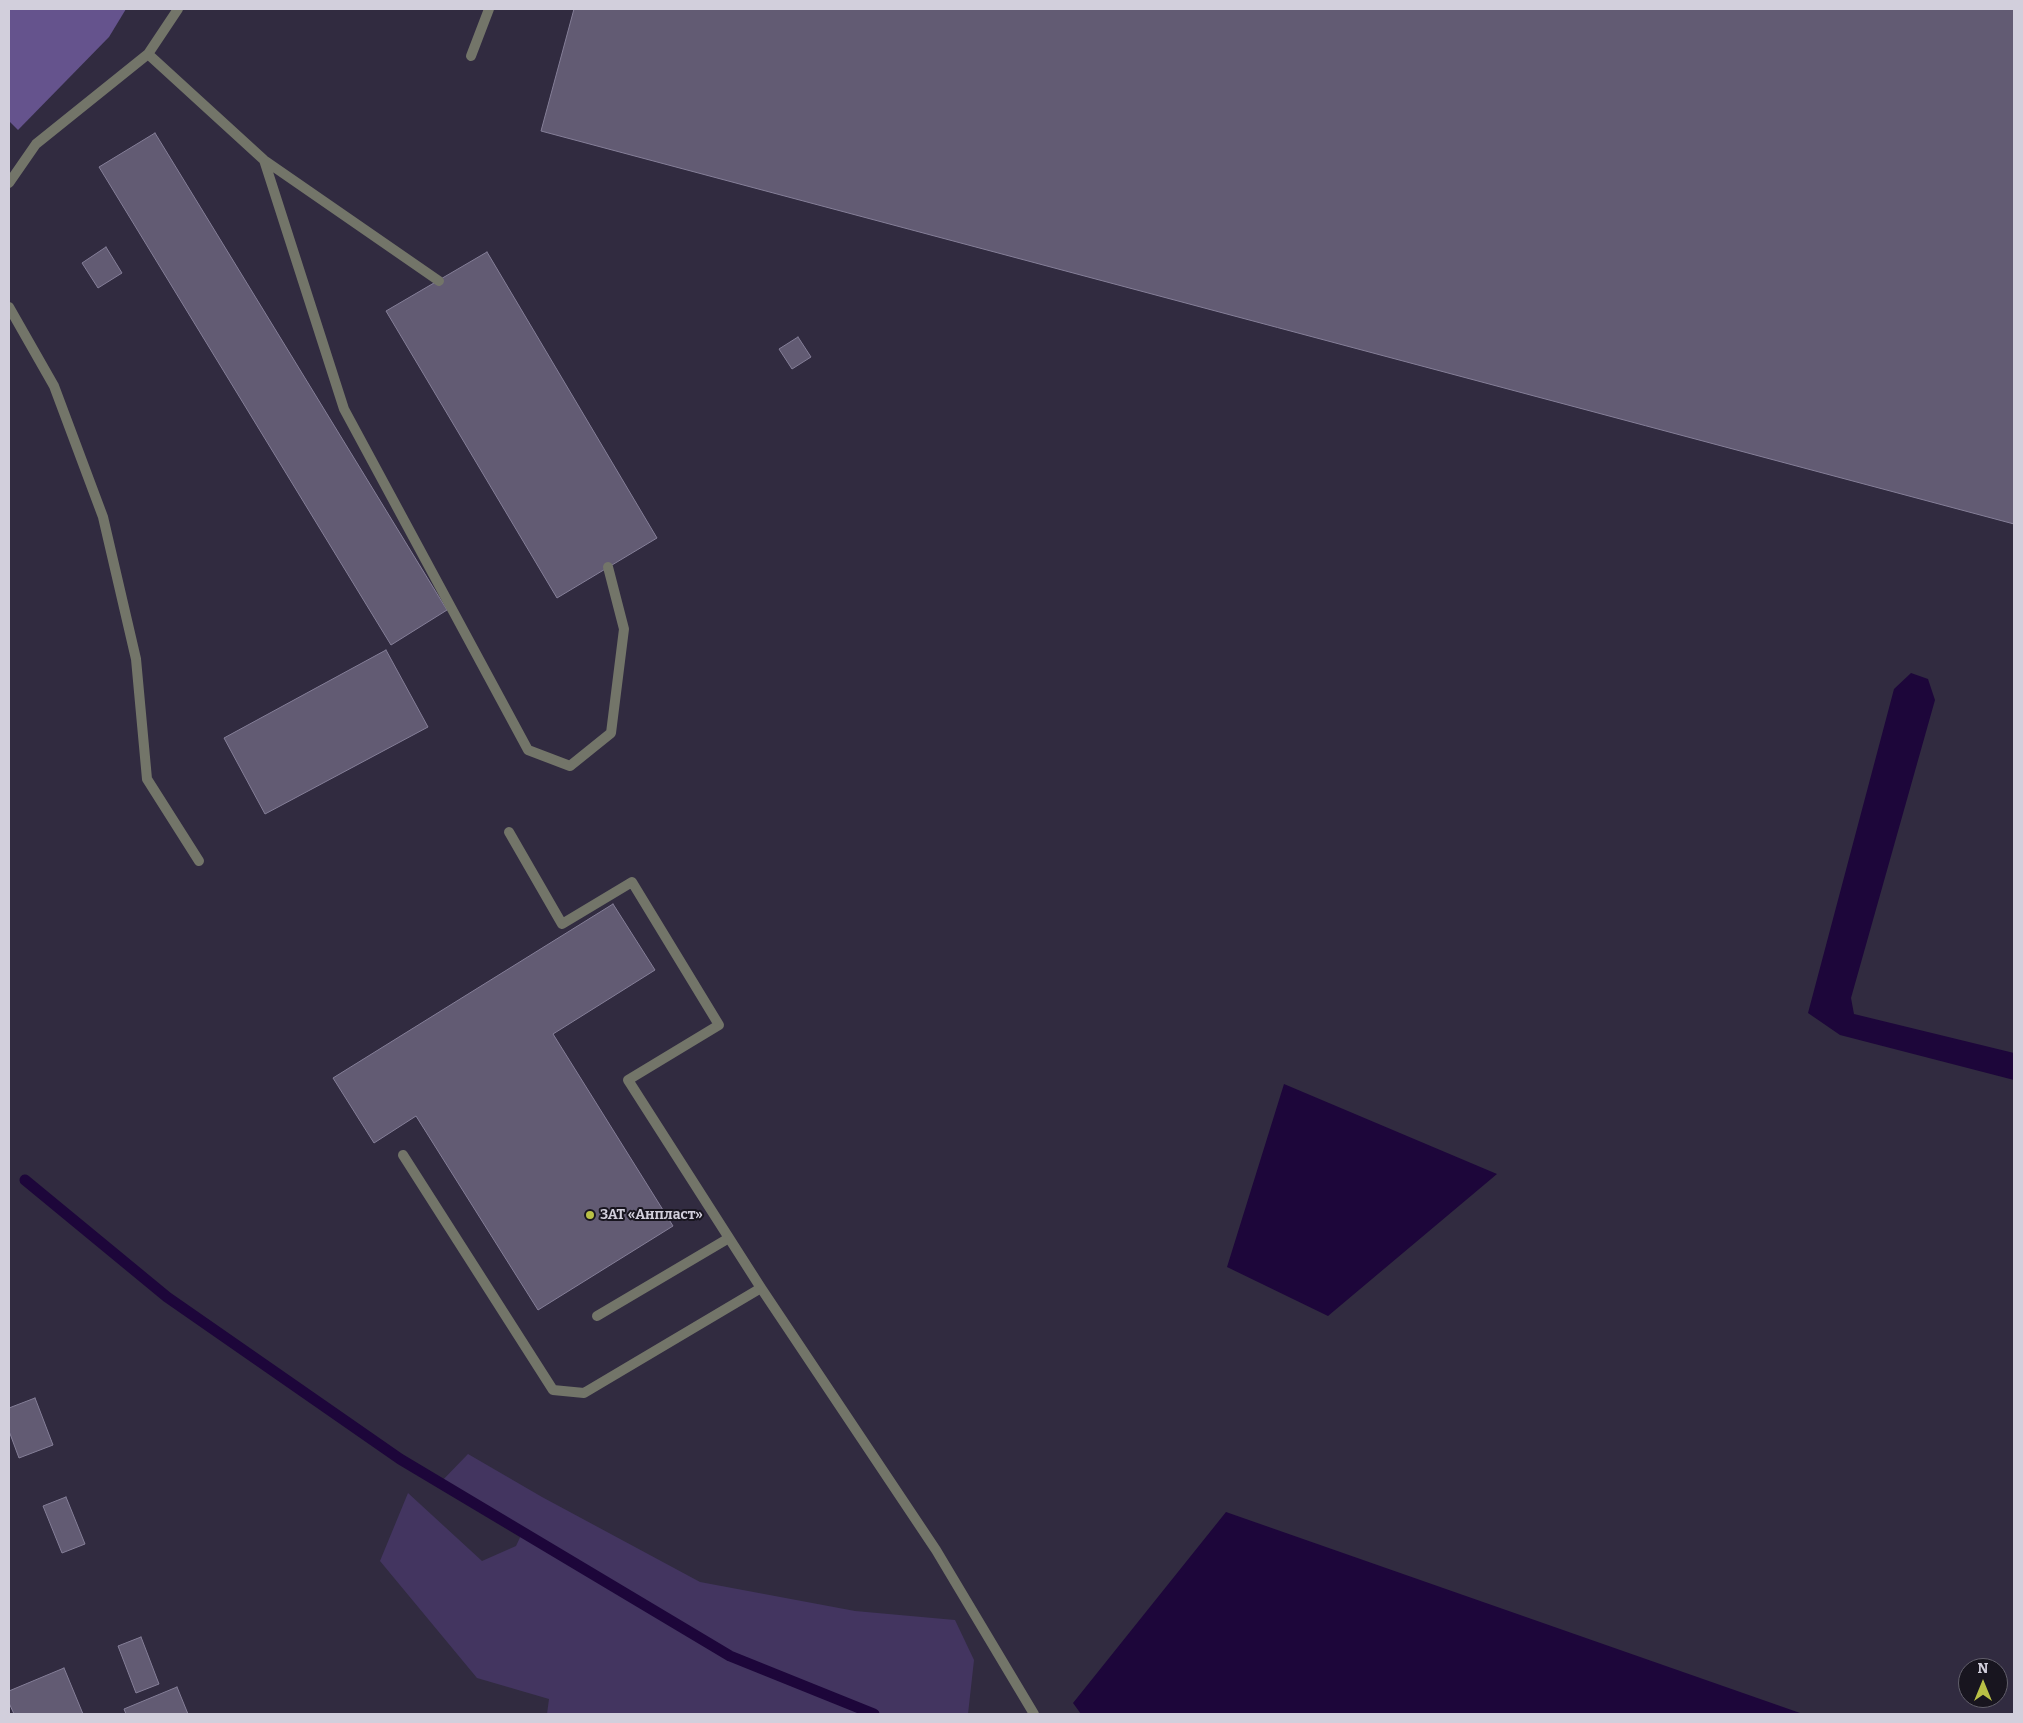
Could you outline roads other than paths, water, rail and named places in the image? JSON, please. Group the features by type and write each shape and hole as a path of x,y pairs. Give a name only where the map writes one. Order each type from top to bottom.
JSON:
{"lane":[{"path":"9,183 36,144 148,54 178,9"},
{"path":"470,56 489,9"},
{"path":"148,54 264,160 439,281"},
{"path":"264,160 344,409 528,750 570,766 611,734 624,629 608,567"},
{"path":"9,307 54,386 103,517 136,659 147,779 199,862"},
{"path":"509,832 562,924 632,882 719,1025 628,1080 761,1288 936,1550 1034,1714"},
{"path":"404,1155 553,1390 584,1393 761,1288"},
{"path":"597,1316 729,1238"}],"waterway":[{"path":"25,1180 167,1297 400,1459 730,1656 874,1714"}],"place":[{"name":"ЗАТ «Анпласт»","path":"590,1215"}]}
